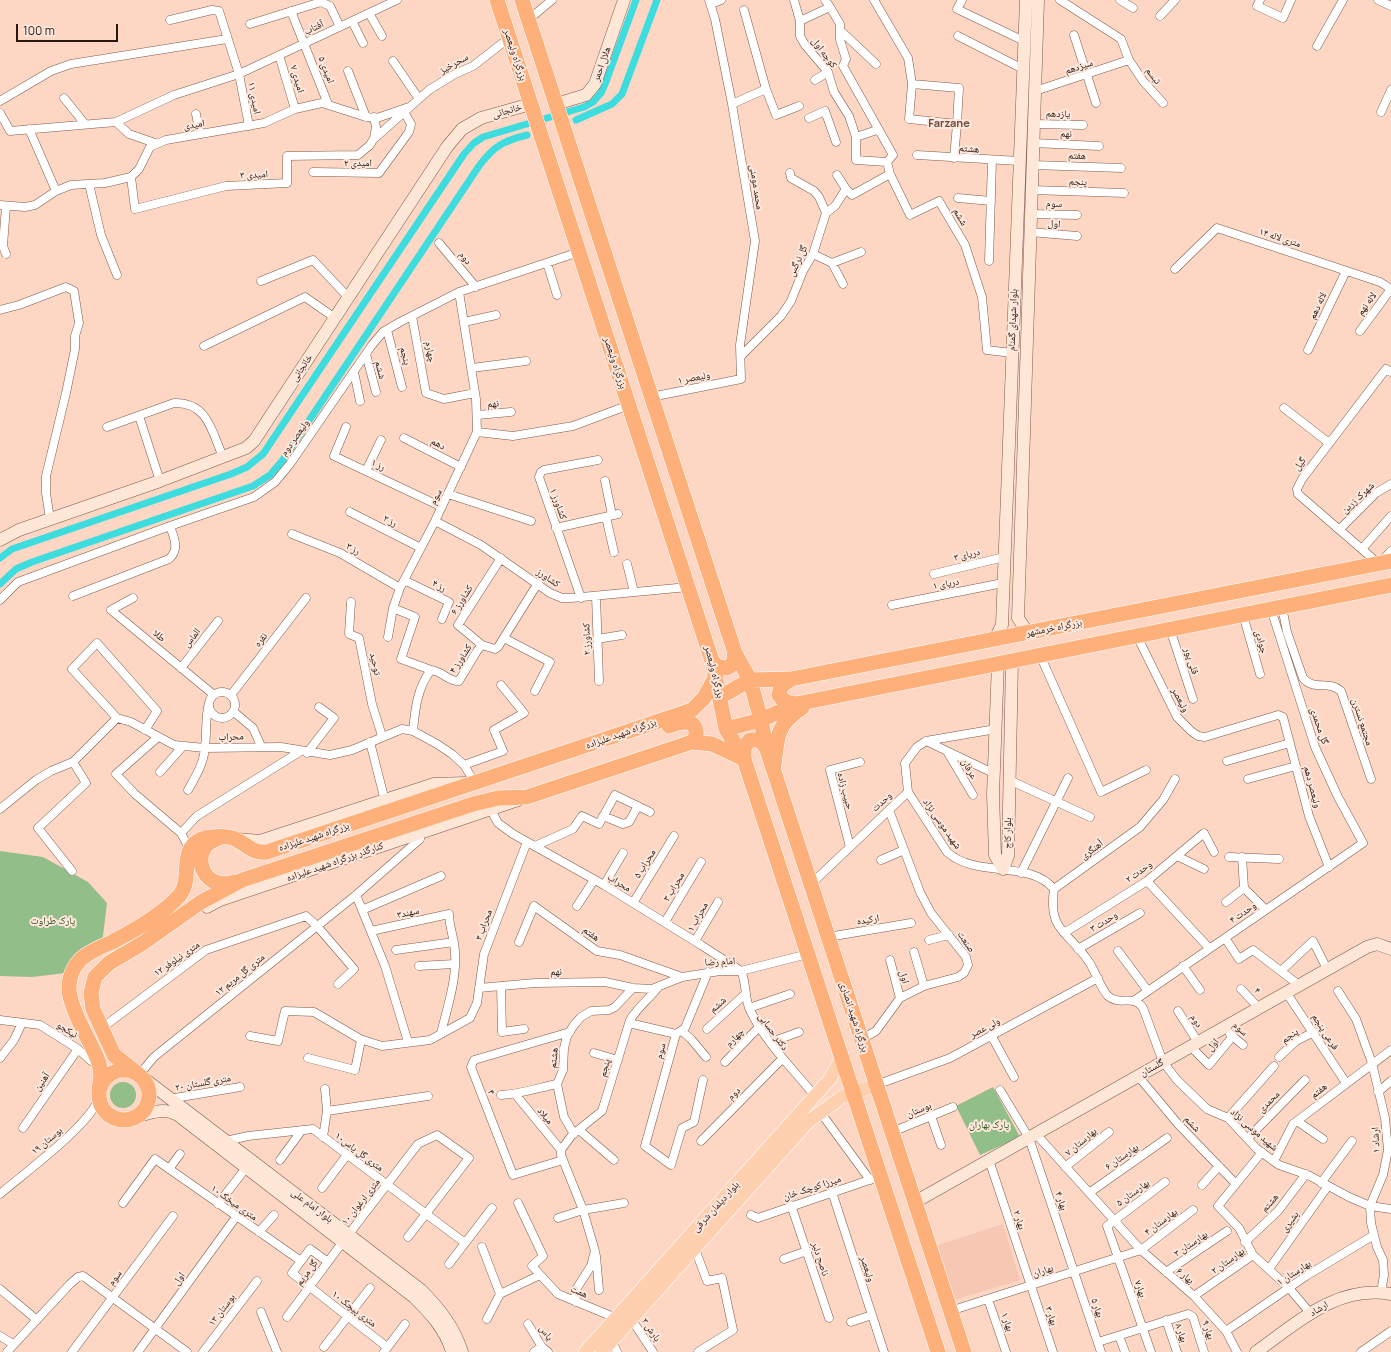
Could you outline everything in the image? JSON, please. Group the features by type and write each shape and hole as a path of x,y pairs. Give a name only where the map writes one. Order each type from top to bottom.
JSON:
{"highway":[{"name":"بزرگراه ولیعصر","path":"497,0 712,661 726,729"},
{"path":"522,0 735,653 750,680"},
{"name":"بزرگراه خرمشهر","path":"720,697 750,680 791,679 1385,562"},
{"path":"726,729 762,720 796,704 814,700 1391,585"},
{"path":"712,661 718,667 727,668 733,664 735,653"},
{"name":"بزرگراه شهید علیزاده","path":"226,837 239,841 255,852 267,852 692,710 704,698 716,676"},
{"path":"791,679 781,686 779,695 785,702 796,704"},
{"name":"بزرگراه شهید انصاری","path":"750,680 762,720 766,747 862,1039 865,1089 876,1178 938,1352"},
{"path":"774,770 777,738 781,726 790,716 814,700"},
{"path":"631,731 644,732 689,722 694,725 696,730 696,736 692,742"},
{"name":"بزرگراه شهید انصاری","path":"726,729 744,759 842,1058 865,1089 892,1132 964,1352"},
{"path":"744,759 744,747 748,741 758,740 766,747"},
{"name":"بزرگراه شهید علیزاده","path":"140,1075 115,1057 102,1028 92,1004 91,990 97,974 110,962 148,940 196,905 242,880 478,803 506,797 527,797 692,742 712,744 744,759"},
{"path":"99,1094 105,1078 115,1071 126,1070 140,1075 148,1088 149,1099 143,1111 135,1117 123,1120 112,1117 104,1110 99,1094 101,1075 98,1060 71,999 69,983 72,971 80,960 87,954 136,928 179,896 185,886 190,850 201,840 226,837"},
{"path":"226,837 212,841 204,850 201,861 204,872 211,880 220,884 230,884 242,880"},
{"path":"921,1301 912,1244 916,1235 924,1232"}],"main road":[{"name":"هلال احمر","path":"556,104 586,95 595,84 624,0"},
{"name":"بلوار شهدای گمنام","path":"995,639 1002,625 1026,0"},
{"name":"بلوار شهدای گمنام","path":"1018,620 1038,0"},
{"name":"خانجانی","path":"0,540 19,530 160,481 246,448 254,441 447,147 462,129 481,118 531,104"},
{"path":"1012,353 1026,354"},
{"path":"1002,625 1007,629 1012,630 1018,625 1018,620"},
{"path":"1018,620 1028,633"},
{"name":"بلوار کاج","path":"1002,869 994,855 993,773 997,682 1005,662"},
{"name":"بلوار کاج","path":"1002,869 1008,856 1011,684 1005,662"},
{"path":"997,682 1004,678 1008,679 1011,684"},
{"name":"کنارگذر بزرگراه شهید علیزاده","path":"148,940 220,900 527,797"},
{"name":"گلستان","path":"915,1202 1367,947 1377,944 1391,949"},
{"name":"بلوار دیلمان شرقی","path":"585,1352 814,1098 830,1079 842,1058"},
{"name":"بلوار امام علی","path":"140,1075 169,1099 226,1141 345,1238 414,1297 431,1313 452,1351"},
{"path":"809,1121 847,1084 846,1078 842,1075 837,1075 830,1079"},
{"name":"بلوار دیلمان شرقی","path":"602,1352 614,1347 632,1320 809,1121 842,1097 865,1089"},
{"name":"بلوار امام علی","path":"135,1117 161,1110 171,1112 246,1168 345,1238"},
{"name":"ارشاد","path":"1256,1352 1311,1314 1337,1299 1361,1292 1386,1293"},
{"path":"616,1318 632,1320"}],"street":[{"name":"آفتاب","path":"116,122 174,95 239,74 396,0"},
{"path":"528,20 552,0"},
{"path":"710,2 721,0"},
{"name":"کوچه اول","path":"794,0 800,21 800,36 805,45 828,72 834,92 849,116 856,137 856,160 887,162"},
{"path":"826,0 840,24 842,32 840,40 846,59 843,66 877,130 893,155 887,162 890,174 852,195 837,175"},
{"path":"874,0 908,58 912,84 908,119 957,124"},
{"path":"962,0 957,9 1024,42"},
{"name":"تبسم","path":"1060,0 1121,39 1129,60 1143,81 1163,103"},
{"path":"1120,0 1133,8"},
{"path":"1160,16 1175,0"},
{"path":"1260,0 1257,6 1283,18 1291,0"},
{"path":"1317,46 1343,0"},
{"path":"1378,0 1391,6"},
{"path":"250,24 325,2 330,6 340,27"},
{"name":"محمد مومنی","path":"710,2 732,104 754,241 740,346 742,356 741,379"},
{"path":"800,21 830,7"},
{"name":"امیدی ۱۱","path":"170,20 212,10 219,11 239,74 249,126"},
{"path":"744,10 766,89 776,115 799,106"},
{"name":"امیدی ۵","path":"291,11 328,104"},
{"path":"369,13 382,36"},
{"path":"352,21 363,43"},
{"path":"842,32 876,64"},
{"path":"1074,35 1096,103"},
{"path":"958,36 1023,69"},
{"name":"سحرخیز","path":"406,109 455,74 473,66 509,38"},
{"path":"0,101 51,71 71,64 227,39"},
{"name":"امیدی ۷","path":"279,55 295,109"},
{"name":"سیزدهم","path":"1035,91 1129,60"},
{"path":"393,61 419,99"},
{"path":"348,71 376,127 374,138"},
{"path":"815,80 828,72"},
{"path":"912,84 960,88 954,158"},
{"path":"732,104 766,89"},
{"path":"1381,112 1391,90"},
{"path":"64,98 85,124"},
{"name":"امیدی","path":"155,143 264,123 295,109 322,103 370,117"},
{"path":"370,117 406,109"},
{"name":"امیدی ۳","path":"131,177 134,209 226,186 287,183 287,156 358,155 370,145 374,138 406,109"},
{"name":"امیدی ۲","path":"313,172 379,173 409,132 410,124 406,109"},
{"path":"809,118 825,111 836,142"},
{"path":"0,113 10,131 116,122 129,134 155,143 150,148 139,169 131,177 105,183 71,185 56,191 35,205 25,207 3,205 3,246 6,254"},
{"path":"196,114 200,134"},
{"name":"یازدهم","path":"1034,124 1082,125"},
{"path":"29,130 56,191"},
{"path":"856,137 877,130"},
{"name":"نهم","path":"1033,143 1099,146"},
{"name":"هشتم","path":"917,155 1020,161"},
{"path":"989,262 992,160"},
{"name":"هفتم","path":"1032,165 1121,168"},
{"path":"790,173 791,178 814,191 819,197 826,213 834,206 846,189"},
{"name":"ششم","path":"890,174 910,215 939,201 965,245 982,297 987,350 1012,353"},
{"path":"89,184 101,235 117,275"},
{"name":"پنجم","path":"1032,190 1124,193"},
{"path":"958,198 991,201"},
{"name":"گل نرگس","path":"742,356 781,316 791,301 803,271 813,254 826,213"},
{"name":"سوم","path":"1031,214 1077,215"},
{"name":"۱۴ متری لاله","path":"1175,269 1217,228 1380,282 1391,289"},
{"name":"اول","path":"1030,232 1077,236"},
{"name":"دوم","path":"439,242 476,286"},
{"name":"ولیعصر دوم","path":"0,600 18,582 254,497 265,491 290,464 366,354 387,330 459,292 579,252"},
{"path":"832,263 861,252"},
{"path":"813,254 832,263 843,284"},
{"path":"261,281 313,260 348,298"},
{"path":"547,263 557,295"},
{"name":"لاله دهم","path":"1308,350 1346,271"},
{"path":"0,310 19,305 66,287 74,291 79,323 75,336 75,349 66,393 46,476 46,494 50,519"},
{"name":"لاله نهم","path":"1360,331 1391,289"},
{"name":"سوم","path":"388,637 393,608 400,588 462,467 477,432 477,415 472,368 459,292"},
{"path":"204,346 305,297 336,318"},
{"path":"464,322 496,315"},
{"name":"چهارم","path":"412,316 426,393 444,399 475,393"},
{"name":"پنجم","path":"387,330 402,387"},
{"name":"ششم","path":"366,354 376,392"},
{"path":"472,368 526,360"},
{"name":"گیل","path":"1385,562 1362,549 1298,494 1297,489 1302,479 1386,369 1391,372"},
{"path":"354,372 360,401"},
{"name":"ولیعصر ۱","path":"651,397 741,379"},
{"path":"107,427 174,403 185,403 194,406 207,420 223,457"},
{"path":"477,432 513,436 573,426 629,405"},
{"path":"1284,408 1329,443"},
{"name":"نهم","path":"477,415 511,412"},
{"path":"139,416 160,481"},
{"name":"رز ۱","path":"346,427 334,456 442,507"},
{"name":"دهم","path":"404,438 462,467"},
{"path":"366,471 381,440"},
{"name":"کشاورز ۱","path":"581,598 539,482 541,472 598,460"},
{"path":"606,481 612,515 614,552"},
{"name":"شهرک زرین","path":"1340,529 1376,493 1391,484"},
{"path":"448,494 531,521"},
{"name":"رز ۲","path":"350,512 421,548"},
{"path":"556,528 612,515"},
{"path":"1362,549 1391,516"},
{"name":"کشاورز","path":"435,521 481,545 550,592 562,598 581,598 688,586"},
{"path":"73,596 170,559 175,554 176,549 176,541 170,526"},
{"name":"رز ۳","path":"292,534 340,553 400,588"},
{"path":"1385,562 1391,551"},
{"name":"دریای ۳","path":"934,574 1004,557"},
{"name":"کشاورز ۶","path":"482,645 458,625 501,558"},
{"path":"627,564 634,592"},
{"name":"رز ۴","path":"404,580 449,602 442,619"},
{"name":"کشاورز ۴","path":"431,670 439,672 455,682 459,681 482,645 495,649 504,638 538,583"},
{"name":"دریای ۱","path":"892,605 1003,583"},
{"name":"کشاورز ۲","path":"596,596 599,681"},
{"name":"طلا","path":"133,598 111,610 214,695"},
{"name":"نقره","path":"231,695 306,598"},
{"name":"توحید","path":"351,602 349,634 359,638 372,704 382,736"},
{"path":"393,608 415,617 401,659 431,670 422,685 416,705 413,731 437,744 464,765 475,783"},
{"name":"مجتمع نسترن","path":"1276,608 1287,632 1303,678 1307,683 1313,685 1332,685 1341,691 1371,779"},
{"name":"گل محمدی","path":"1276,608 1315,747 1338,797 1363,843"},
{"name":"جوادی","path":"1243,615 1260,674"},
{"name":"الماس","path":"181,668 218,621"},
{"name":"قلی پور","path":"1170,629 1193,699"},
{"path":"598,639 622,635"},
{"name":"ولیعصر","path":"1137,636 1177,717 1198,736 1205,737 1278,715"},
{"path":"504,638 550,662 535,691"},
{"path":"0,809 36,780 51,771 72,762 117,718 72,669 97,643 157,711 145,730"},
{"path":"1040,655 1101,792 1146,770"},
{"path":"464,765 503,751 494,730 524,713 501,685"},
{"path":"188,790 200,769 205,748 206,713 209,703 214,695 224,692 231,695 235,703 234,712 228,717 218,718 211,712 209,703"},
{"path":"181,833 197,816 304,752 334,718 319,706"},
{"path":"234,712 253,728 261,746"},
{"name":"ولیعصر دهم","path":"1278,715 1283,717 1309,816 1329,866"},
{"name":"محراب","path":"117,718 124,719 174,745 205,748 261,746 282,747 304,752 330,755 352,750 382,736 402,729 413,731"},
{"name":"وحدت","path":"811,884 908,792 905,763 917,747 934,738 996,728"},
{"path":"158,737 116,774 135,794 181,833 190,850"},
{"path":"926,741 948,753 993,773"},
{"path":"370,742 384,798"},
{"path":"1227,761 1290,743"},
{"path":"160,772 183,746"},
{"name":"عرفان","path":"948,753 973,795"},
{"path":"72,762 86,784 38,828 72,871"},
{"name":"حبیب زاده","path":"850,847 830,770 860,762"},
{"path":"1248,779 1296,766"},
{"path":"1021,873 1068,778"},
{"name":"آهنگری","path":"1054,888 1140,827 1163,800 1175,778"},
{"path":"1009,780 1090,817"},
{"name":"شهید موسی نژاد","path":"908,792 947,852 956,860 967,865 1002,869 1042,878 1048,881 1054,888"},
{"path":"535,846 573,829 582,816 599,824 615,795 650,812"},
{"path":"603,816 623,824 629,822 638,806"},
{"name":"محراب","path":"491,810 498,823 527,842 604,885 741,971"},
{"name":"صنعت","path":"862,1039 876,1031 900,998 924,986 958,977 964,973 968,965 966,957 931,913 920,892 889,810"},
{"name":"وحدت ۲","path":"1064,933 1146,881 1204,833 1214,852"},
{"name":"۱۲ متری گل مریم","path":"140,1075 154,1057 356,895 420,839 420,834"},
{"name":"محراب ۵","path":"633,903 674,836"},
{"name":"محراب ۴","path":"441,1034 470,1018 477,1003 484,954 527,842"},
{"name":"وحدت ۴","path":"1134,1000 1363,843"},
{"path":"881,860 904,850"},
{"path":"604,885 623,853"},
{"path":"1177,856 1204,869"},
{"path":"1229,857 1279,859"},
{"path":"1242,857 1244,888 1266,910"},
{"name":"محراب ۳","path":"664,922 701,862"},
{"path":"362,910 441,876"},
{"path":"578,906 594,880"},
{"path":"1146,881 1210,948"},
{"path":"1054,888 1052,910 1058,926 1087,959 1107,995 1121,1001 1134,1000"},
{"path":"1226,902 1244,888"},
{"path":"356,895 385,966 408,1042"},
{"name":"محراب ۱","path":"695,941 718,902"},
{"name":"هفتم","path":"519,942 534,906 597,951 620,956 682,976"},
{"name":"وحدت ۳","path":"1078,949 1140,913"},
{"name":"سهند۳","path":"371,931 449,914 449,926 454,942"},
{"name":"۱۲ متری نیلوفر","path":"102,1028 206,950 306,916 317,926"},
{"name":"ارکیده","path":"828,937 911,923"},
{"path":"317,926 354,969 338,984"},
{"path":"929,940 949,935"},
{"path":"1225,938 1239,959 1253,950 1299,985"},
{"path":"1281,971 1313,941 1327,969"},
{"path":"250,1036 278,1042 285,1011 314,1012 361,1040 382,1046 430,1040 441,1034 451,994 456,954 454,942 396,950"},
{"path":"1118,951 1148,991"},
{"path":"914,952 924,986"},
{"name":"امام رضا","path":"633,988 642,990 659,986 682,976 720,970 741,971 808,954"},
{"name":"اول","path":"890,960 900,998"},
{"path":"419,966 454,964"},
{"path":"1183,966 1200,990"},
{"name":"دکتر حسابی","path":"741,971 740,977 746,1009 781,1060 814,1098"},
{"name":"دکتر حسابی","path":"741,971 744,977 749,1008 758,1028 771,1042 814,1098"},
{"name":"سوم","path":"703,1080 694,1122 682,1128 671,1165 645,1146 679,1033 708,972"},
{"name":"ولی عصر","path":"865,1089 950,1058 1098,978"},
{"name":"نهم","path":"479,988 535,983 605,982 633,988"},
{"path":"502,986 502,1032 524,1029"},
{"name":"پنجم","path":"561,1150 577,1132 602,1111 629,1023 637,1009 647,1001 659,986"},
{"name":"هشتم","path":"557,1084 563,1070 564,1048 570,1032 581,1017 591,1011 609,1010 633,988"},
{"name":"۴","path":"1240,989 1259,1008"},
{"name":"ارشاد ۱","path":"1338,991 1356,1019 1372,1063 1385,1118 1390,1150 1383,1175 1370,1206"},
{"name":"فرعی پنجم","path":"1286,992 1346,1083"},
{"path":"749,1008 790,994"},
{"name":"ششم","path":"707,1029 743,996"},
{"name":"شهید موسی نژاد","path":"1134,1000 1144,1008 1163,1062 1177,1080 1207,1109 1228,1118 1262,1152 1280,1165 1306,1174 1349,1198 1370,1206 1391,1209"},
{"name":"دوم","path":"1178,1011 1194,1044"},
{"name":"نیکجو","path":"0,1020 40,1025 78,1049 91,1061 98,1060"},
{"path":"0,1058 14,1040 22,1023"},
{"path":"629,1023 679,1033 691,1039 706,1057"},
{"name":"چهارم","path":"725,1062 758,1028"},
{"name":"سوم","path":"1223,1028 1243,1045"},
{"name":"۴","path":"563,1160 512,1176 471,1067 474,1060 570,1032"},
{"path":"771,1042 799,1032"},
{"name":"پنجم","path":"1279,1057 1296,1041 1313,1032"},
{"path":"991,1036 1014,1077"},
{"name":"اول","path":"1194,1044 1209,1065 1233,1036"},
{"path":"308,1058 355,1070 361,1040"},
{"name":"آهنین","path":"23,1128 78,1049"},
{"name":"هفتم","path":"1274,1161 1293,1124 1391,1050"},
{"path":"594,1053 618,1060"},
{"name":"دوم","path":"701,1142 781,1060"},
{"path":"1228,1118 1274,1066"},
{"name":"ششم","path":"1138,1076 1178,1124 1236,1184"},
{"name":"محمدی","path":"1248,1138 1305,1080"},
{"path":"1378,1092 1391,1080"},
{"path":"501,1095 515,1094 557,1084 564,1117 577,1132 614,1160"},
{"name":"۲۰ متری گلستان","path":"169,1099 240,1087"},
{"path":"323,1137 327,1111 325,1089"},
{"path":"1000,1090 1032,1136"},
{"name":"بوستان ۱۹","path":"0,1194 82,1124 95,1107 99,1094"},
{"name":"میلاد","path":"515,1094 561,1150"},
{"path":"327,1111 428,1096"},
{"name":"بوستان","path":"892,1132 953,1107"},
{"path":"1385,1118 1391,1108"},
{"path":"821,1113 876,1178"},
{"path":"931,1116 941,1145"},
{"path":"1297,1121 1323,1139"},
{"name":"۱۰متری گل یاس","path":"226,1141 248,1136 313,1129 464,1243"},
{"path":"280,1160 302,1130"},
{"name":"بهارستان ۷","path":"1066,1167 1109,1132"},
{"name":"۱۰ متری ارغوان","path":"345,1238 418,1144 437,1135 469,1158 427,1215"},
{"name":"بهار ۶","path":"1032,1136 1066,1167 1141,1250 1194,1296 1226,1330 1238,1352"},
{"name":"بهار ۴","path":"1032,1136 1074,1271"},
{"name":"بهارستان ۶","path":"1089,1193 1167,1138"},
{"name":"بشیری","path":"1269,1269 1352,1141"},
{"path":"561,1150 563,1160 583,1210 595,1252 599,1290"},
{"path":"1262,1152 1218,1206 1239,1228 1253,1255 1289,1288 1311,1314"},
{"path":"169,1169 180,1154"},
{"path":"322,1188 347,1155"},
{"name":"۱۰ متری میخک","path":"123,1203 155,1159 301,1262"},
{"name":"بهار ۲","path":"989,1160 1030,1286"},
{"path":"1202,1184 1219,1166"},
{"path":"218,1204 246,1168"},
{"name":"هشتم","path":"1245,1242 1278,1210 1306,1174"},
{"name":"میرزا کوچک خان","path":"751,1215 758,1218 791,1205 876,1178"},
{"name":"بهارستان ۵","path":"1113,1220 1165,1182"},
{"name":"ولیعصر","path":"832,1192 884,1352"},
{"path":"487,1319 500,1294 540,1275 532,1266 543,1256 518,1203"},
{"path":"558,1218 583,1210 624,1203"},
{"name":"ناصح دلبر","path":"791,1205 829,1318"},
{"path":"1370,1206 1374,1235 1383,1260 1386,1293"},
{"path":"449,1264 492,1208"},
{"name":"بهارستان ۴","path":"1141,1250 1193,1210"},
{"path":"259,1232 274,1214"},
{"path":"408,1237 427,1215"},
{"name":"سوم","path":"72,1352 173,1216"},
{"name":"اول","path":"138,1352 236,1217"},
{"path":"1113,1220 1107,1226 1107,1230 1118,1257"},
{"name":"بهارستان ۳","path":"1166,1272 1227,1231"},
{"name":"بهارستان ۱","path":"1226,1330 1289,1288 1374,1235"},
{"name":"گل مریم","path":"287,1316 345,1238"},
{"path":"482,1247 500,1294"},
{"path":"301,1262 310,1249 328,1262"},
{"path":"695,1249 707,1281 722,1278 733,1330 698,1352"},
{"name":"بهاران","path":"950,1311 1141,1250"},
{"path":"576,1302 575,1291 591,1266 595,1252"},
{"path":"784,1259 807,1252"},
{"name":"بهارستان ۲","path":"1194,1296 1253,1255"},
{"name":"بهار۷","path":"1118,1257 1151,1352"},
{"name":"۱۰ متری پیچک","path":"301,1262 292,1273 348,1317 386,1350"},
{"path":"1384,1276 1391,1269"},
{"name":"بهار ۵","path":"1074,1271 1101,1352"},
{"name":"همت","path":"540,1275 558,1294 616,1318"},
{"path":"7,1352 78,1277 83,1276 187,1352"},
{"name":"بوستان ۱۳","path":"203,1352 257,1280"},
{"name":"بهار ۳","path":"1030,1286 1053,1352"},
{"path":"324,1347 370,1288"},
{"path":"0,1290 37,1320"},
{"name":"بهار ۱","path":"988,1299 1006,1352"},
{"path":"261,1312 277,1352"},
{"name":"بهار ۹","path":"1166,1320 1184,1314 1191,1315 1204,1352"},
{"path":"851,1322 872,1315"},
{"name":"بارش ۳","path":"632,1320 653,1352"},
{"path":"1098,1342 1166,1320"},
{"name":"بهار ۸","path":"1166,1320 1177,1352"},
{"path":"386,1350 405,1324"},
{"name":"یاس","path":"528,1324 545,1349"},
{"path":"1361,1352 1391,1331"},
{"path":"0,1336 13,1344"},
{"path":"1119,1336 1125,1352"},
{"path":"534,1352 545,1349"}],"shaded area":[{"path":"1003,1224 1020,1280 951,1301 935,1246"}],"green space":[{"name":"پارک طراوت","path":"0,851 43,857 88,882 107,903 102,944 74,972 32,977 0,976"},
{"path":"123,1082 132,1086 136,1095 132,1104 123,1108 114,1104 110,1095 114,1086"},
{"name":"پارک بهاران","path":"993,1087 1020,1137 980,1155 956,1106"}],"waterway":[{"path":"0,558 12,549 231,474 247,467 263,454 464,154 474,143 483,137 584,107 593,102 601,93 605,84 636,0"},
{"path":"576,120 612,104 622,94 657,0"},
{"path":"0,584 16,569 32,562 253,486 270,475 282,461 479,166 489,154 500,145 527,135"}],"district":[{"name":"Farzane","path":"949,124"}]}
